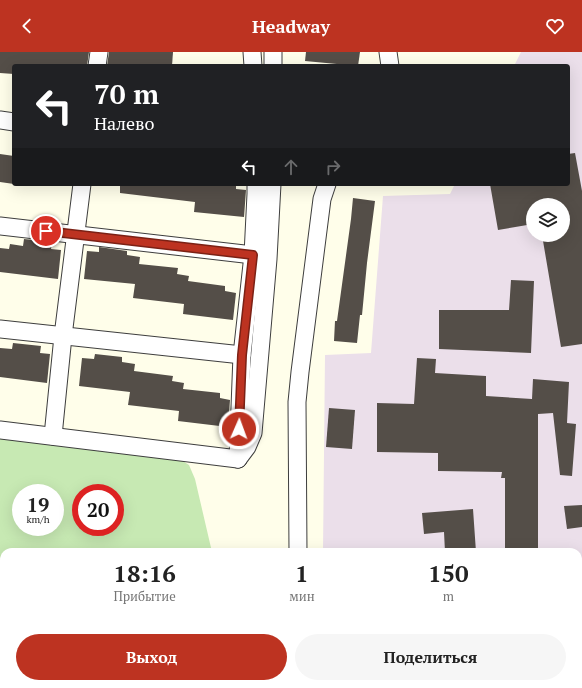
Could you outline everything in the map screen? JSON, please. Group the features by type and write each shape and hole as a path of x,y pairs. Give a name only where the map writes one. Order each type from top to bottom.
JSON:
{"street":[{"path":"97,64 99,52"},
{"path":"252,52 253,64"},
{"path":"273,52 273,64"},
{"path":"388,52 390,64"},
{"path":"0,120 12,122"},
{"path":"53,436 63,336 82,186"},
{"path":"238,459 242,355 253,255 256,186"},
{"path":"238,459 247,447 252,433 268,259 272,186"},
{"path":"298,548 297,402 322,199 326,186"},
{"path":"0,226 253,255"},
{"path":"0,329 242,355"},
{"path":"0,430 238,459"}],"shaded area":[{"path":"521,52 582,52 582,548 323,548 325,355 371,353 383,196 450,194 454,186 570,186 570,64 515,64"}],"green space":[{"path":"0,432 178,458 189,465 195,479 211,548 0,548"}],"building":[{"path":"0,52 89,52 87,64 12,64 12,74 0,73"},
{"path":"109,52 173,52 172,64 107,64"},
{"path":"306,52 360,52 358,64 337,64 305,61"},
{"path":"575,153 582,191 582,344 561,347 543,242 570,242 570,198 526,198 526,225 498,230 490,186 570,186 570,154"},
{"path":"0,154 12,156 12,184 0,182"},
{"path":"120,186 236,186 236,189 246,190 244,217 194,212 195,202 120,193"},
{"path":"353,198 375,201 362,315 360,315 357,343 334,341 335,321 337,321"},
{"path":"24,239 52,242 51,249 61,250 58,279 0,272 0,248 9,249 10,244 23,246"},
{"path":"99,247 127,251 127,255 140,257 139,264 178,268 177,274 189,276 188,281 225,286 225,291 236,293 233,320 183,314 184,304 133,298 135,284 84,279 87,251 99,252"},
{"path":"511,280 534,281 531,353 439,349 439,310 509,310"},
{"path":"13,343 41,346 40,353 50,354 47,383 0,377 0,348 12,349"},
{"path":"95,354 122,357 122,362 135,364 134,371 173,376 172,381 184,383 183,389 220,393 220,398 230,400 228,427 178,421 179,411 128,405 130,392 79,386 82,358 94,359"},
{"path":"417,358 436,359 435,373 486,376 486,396 532,399 533,379 569,382 567,423 576,424 572,476 560,475 553,413 538,414 538,548 505,548 505,478 501,478 502,472 438,471 438,453 377,452 377,403 414,404"},
{"path":"329,408 355,410 352,449 326,447"},
{"path":"582,505 582,527 567,529 564,506"},
{"path":"473,509 476,548 445,548 444,532 424,534 422,513"}],"route":[{"path":"46,231 253,255 242,355 239,429"}]}
